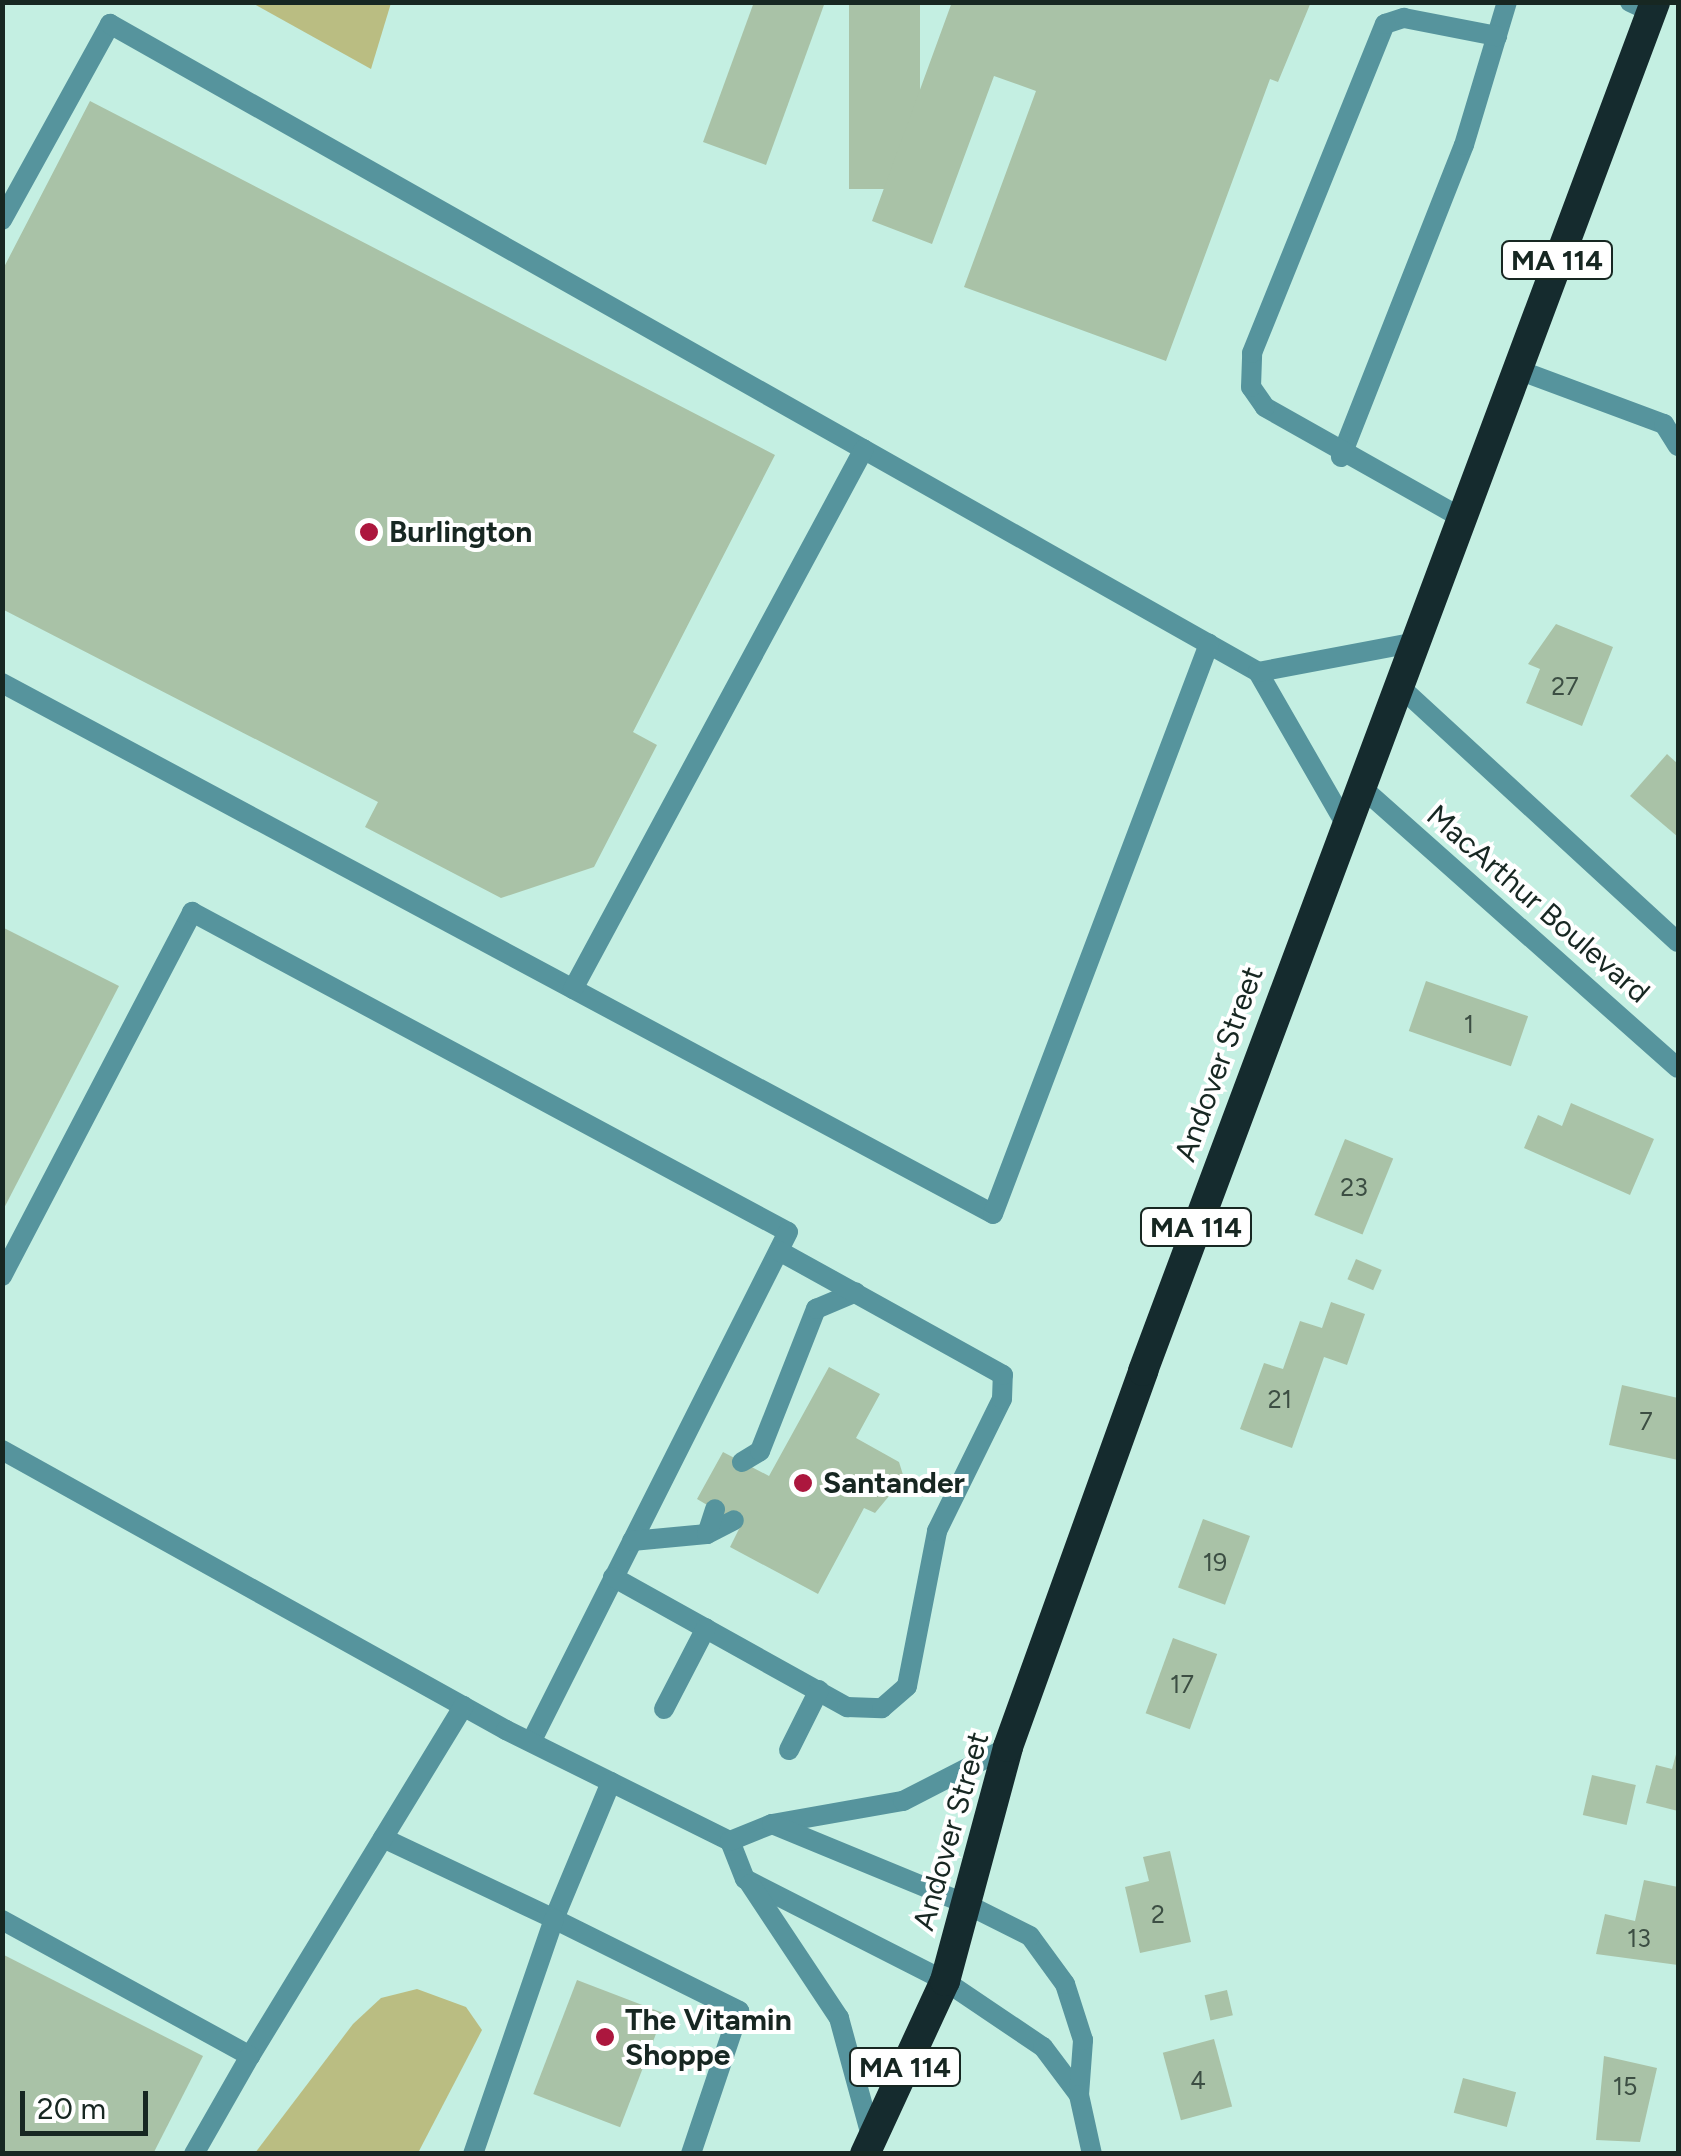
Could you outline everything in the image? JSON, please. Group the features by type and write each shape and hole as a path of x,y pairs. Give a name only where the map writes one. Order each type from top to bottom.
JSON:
{"highway":[{"name":"Andover Street","path":"868,2145 945,1982 1008,1747 1345,823 1516,370 1645,6"}],"street":[{"path":"1341,456 1508,2"},
{"path":"1460,517 1341,456 1265,407 1251,387 1252,353 1385,24 1404,18 1497,36"},
{"path":"2,220 110,24 1258,672 1345,823"},
{"path":"1516,370 1664,424 1678,446"},
{"path":"573,988 864,449"},
{"path":"1258,672 1412,643"},
{"path":"2,683 993,1214 1208,644"},
{"path":"1397,684 1678,942"},
{"name":"MacArthur Boulevard","path":"1359,786 1678,1068"},
{"path":"2,1276 192,912 788,1232 530,1742"},
{"path":"614,1578 819,1690 870,1711 907,1686 937,1531 1005,1386 989,1361 779,1251"},
{"path":"754,1461 812,1314 830,1296 856,1292"},
{"path":"2,1450 530,1742 730,1841 746,1879 839,2018 868,2145"},
{"path":"632,1541 707,1534 724,1514"},
{"path":"664,1709 706,1628"},
{"path":"789,1750 819,1690"},
{"path":"194,2154 464,1706"},
{"path":"730,1841 772,1824 904,1801 1008,1747"},
{"path":"473,2154 554,1919 611,1782"},
{"path":"772,1824 966,1904 1030,1936 1065,1984 1083,2040 1078,2096 1092,2154"},
{"path":"383,1838 738,2011 691,2154"},
{"path":"746,1879 945,1982 1043,2047 1078,2096"},
{"path":"2,1920 250,2056"}],"green space":[{"path":"252,3 391,3 371,69"},
{"path":"417,1989 466,2007 482,2030 418,2153 255,2153 353,2024 381,1998"}],"building":[{"path":"754,2 825,2 766,165 703,142"},
{"path":"849,2 920,2 920,189 849,189"},
{"path":"952,2 1311,2 1278,82 1270,79 1166,361 964,287 1036,91 994,76 932,244 872,221"},
{"name":"Burlington","path":"90,101 775,455 633,732 657,745 594,867 501,898 365,827 378,802 2,609 2,271"},
{"path":"1556,624 1613,647 1582,726 1526,703 1540,669 1528,664"},
{"path":"1667,754 1678,764 1678,837 1630,796"},
{"path":"2,927 119,986 2,1212"},
{"path":"1426,981 1528,1016 1511,1066 1409,1031"},
{"path":"1571,1103 1654,1139 1630,1195 1524,1148 1538,1115 1562,1126"},
{"path":"1345,1139 1393,1158 1362,1235 1314,1215"},
{"path":"1356,1259 1382,1270 1373,1290 1347,1279"},
{"path":"1331,1302 1365,1314 1347,1365 1324,1357 1292,1448 1240,1429 1264,1363 1283,1369 1300,1321 1322,1328"},
{"name":"Santander","path":"829,1367 880,1394 856,1438 899,1462 904,1478 875,1513 864,1508 818,1594 730,1547 741,1525 697,1499 723,1452 769,1476"},
{"path":"1622,1385 1678,1398 1678,1460 1609,1445"},
{"path":"1203,1519 1250,1536 1225,1605 1178,1588"},
{"path":"1173,1638 1217,1654 1190,1729 1146,1713"},
{"path":"1678,1747 1678,1811 1646,1803 1656,1765 1672,1769"},
{"path":"1592,1775 1636,1785 1627,1825 1583,1815"},
{"path":"1170,1851 1191,1942 1140,1953 1125,1887 1149,1881 1143,1857"},
{"path":"1644,1880 1678,1887 1678,1965 1596,1954 1605,1914 1635,1921"},
{"path":"2,1954 203,2056 153,2154 2,2154"},
{"name":"The Vitamin Shoppe","path":"577,1980 664,2013 620,2127 533,2094"},
{"path":"1227,1990 1233,2015 1210,2021 1205,1995"},
{"path":"1214,2039 1232,2107 1181,2120 1163,2053"},
{"path":"1604,2056 1657,2068 1640,2142 1596,2140"},
{"path":"1463,2078 1516,2092 1507,2127 1454,2113"}],"place":[{"name":"Burlington","path":"369,532"},
{"name":"Santander","path":"803,1483"},
{"name":"The Vitamin Shoppe","path":"605,2037"}]}
